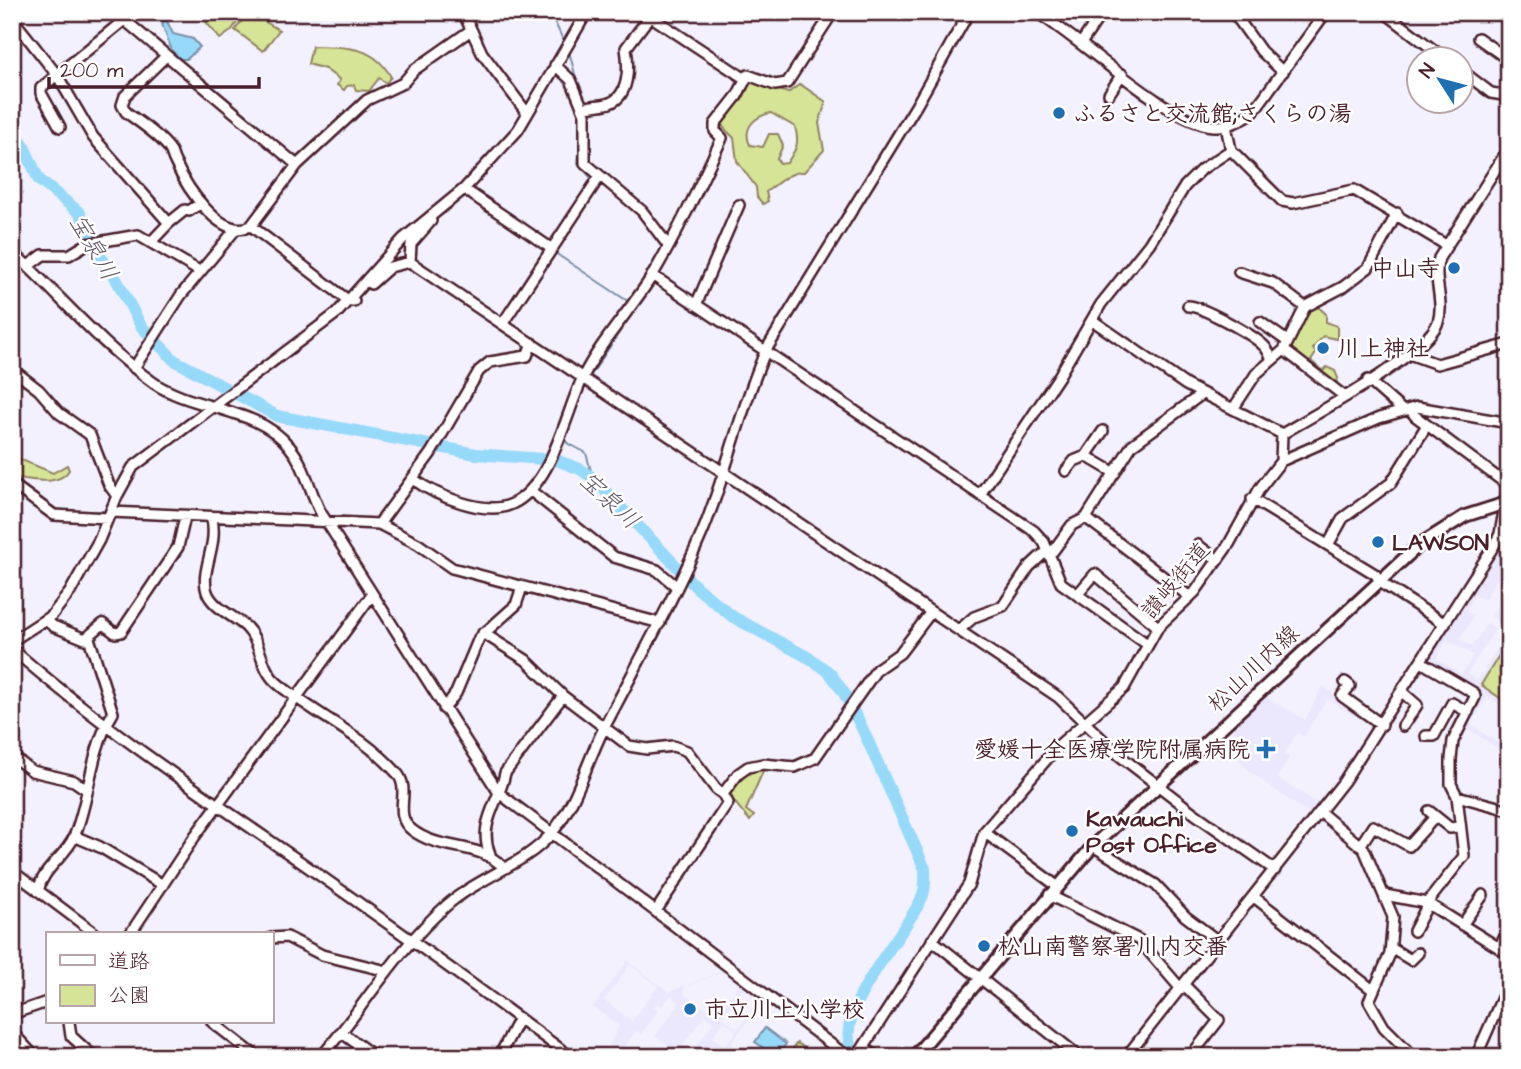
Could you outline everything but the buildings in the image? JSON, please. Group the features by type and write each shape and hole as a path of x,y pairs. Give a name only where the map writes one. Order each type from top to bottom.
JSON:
{"main road":[{"name":"松山川内線","path":"914,1057 1093,846 1157,785 1379,580 1435,534 1465,516 1507,503"}],"street":[{"path":"115,12 165,57 297,165"},
{"path":"60,127 40,90 134,12"},
{"path":"463,12 482,53 527,113"},
{"path":"583,108 609,104 622,90 628,74 626,48 647,14 744,78 755,76 775,85 784,85 833,12"},
{"path":"321,1057 412,939 455,898 536,848 552,834 567,810 605,726 687,567 724,472 750,388 766,351 916,106 969,12"},
{"path":"1082,42 1102,12"},
{"path":"1233,12 1261,51 1283,72"},
{"path":"1038,13 1082,42 1153,97 1194,121 1226,126 1253,111 1326,12"},
{"path":"1384,12 1429,46"},
{"path":"12,641 46,620 70,592 133,467 233,393 349,301 403,239 464,189 506,147 584,13"},
{"path":"12,19 57,75 93,137 169,223"},
{"path":"134,368 199,271 235,230 251,226 297,165 367,100 403,83 414,70 471,30"},
{"path":"1478,38 1509,60"},
{"path":"165,57 125,96 122,105 126,112 169,147 175,162 201,202 221,223 235,230"},
{"path":"555,65 571,80 583,108 586,119 583,158 642,211 667,244"},
{"path":"1109,94 1122,74"},
{"path":"413,479 433,493 487,509 509,506 531,491 553,450 584,377 652,275 722,138 715,131 715,124 737,96 744,78"},
{"path":"1476,82 1491,93 1509,96"},
{"path":"1226,126 1231,150 1282,201 1293,203 1354,190 1397,213 1446,245"},
{"path":"1282,434 1409,354 1425,341 1437,323 1440,303 1435,275 1446,245 1509,148"},
{"path":"981,493 1059,376 1091,320 1149,244 1189,181 1231,150"},
{"path":"503,323 600,176"},
{"path":"464,189 552,249"},
{"path":"151,242 169,223 201,202"},
{"path":"696,305 739,205"},
{"path":"410,262 411,244 436,211"},
{"path":"1233,409 1256,374 1285,345 1305,307 1343,287 1367,268 1397,213"},
{"path":"251,226 349,301"},
{"path":"28,266 43,256 69,256 91,243 135,235 199,271"},
{"path":"12,247 88,329 162,388 265,428 284,440 307,475 316,503 371,596 499,793 843,1052"},
{"path":"349,301 357,299 390,267 410,262 1058,697 1120,756 1275,870"},
{"path":"1239,272 1273,283 1305,307"},
{"path":"652,275 1034,531 1048,552 1061,583 1147,644"},
{"path":"1188,306 1200,309 1254,338 1266,347 1272,360"},
{"path":"1091,320 1136,354 1202,394 1282,434"},
{"path":"1259,322 1344,396"},
{"path":"527,356 532,343"},
{"path":"1409,354 1437,364 1509,344"},
{"path":"379,524 432,453 483,366 545,351"},
{"path":"12,369 39,390 59,413 90,435 108,485 117,496"},
{"path":"1126,1057 1321,812 1422,662 1500,534 1509,485 1368,380"},
{"path":"959,630 980,614 1003,606 1029,567 1053,551 1072,525 1086,518 1132,445 1202,394"},
{"path":"1282,434 1281,461 1406,410 1422,407 1509,423"},
{"path":"1328,545 1343,518 1391,483 1427,425"},
{"path":"1066,471 1073,461 1086,456 1103,431"},
{"path":"1086,456 1115,473"},
{"name":"讃岐街道","path":"861,1051 969,884 984,832 1059,745 1124,688 1158,627 1190,597 1218,560 1252,499 1281,461"},
{"path":"12,484 54,516 110,515 379,524 430,551 447,566 660,623"},
{"path":"531,491 614,557 657,570 678,584"},
{"path":"1252,499 1375,574 1379,580 1445,624"},
{"path":"89,638 100,625 116,633 123,629 178,547 185,517"},
{"path":"1086,518 1190,597"},
{"path":"212,519 215,540 205,575 209,595 248,629 274,681 395,771 404,789 402,818 409,828 432,841 490,854 503,867"},
{"path":"1198,545 1218,560"},
{"path":"1077,595 1094,574 1158,627"},
{"path":"444,709 456,693 483,633 516,606 522,587"},
{"path":"131,932 297,696 371,596"},
{"path":"723,794 738,774 748,767 763,764 795,767 815,758 877,669 900,653 931,612"},
{"path":"46,620 53,626 89,638"},
{"path":"483,633 526,660 563,696 622,741 638,749 682,748 723,794 728,803 656,911"},
{"path":"38,891 43,877 74,836 97,746 113,713 113,707 95,666 89,638"},
{"path":"13,652 219,806 412,939 571,1057"},
{"path":"1414,931 1428,904 1464,856 1458,827 1457,796 1450,776 1452,749 1475,701 1474,693 1422,662"},
{"path":"1345,682 1350,686 1342,696 1355,702 1381,725"},
{"path":"1402,692 1417,705 1404,726"},
{"path":"490,854 485,826 505,773 563,696"},
{"path":"1426,737 1434,736 1452,703 1468,712"},
{"path":"12,756 32,771 74,781 87,790"},
{"path":"1457,796 1509,810"},
{"path":"1321,812 1368,855 1385,895 1394,924 1391,948 1384,973 1373,990 1371,1007 1389,1032 1414,1057"},
{"path":"1373,826 1396,844 1406,846 1411,844 1432,814 1450,828 1458,827"},
{"path":"1360,846 1373,826 1383,819"},
{"path":"984,832 1053,891 1139,940 1182,987 1219,1020 1190,1057"},
{"path":"74,836 100,847 163,885"},
{"path":"1093,846 1156,885 1185,916 1219,941"},
{"path":"12,871 93,932"},
{"path":"1385,895 1428,904 1509,954"},
{"path":"1462,925 1483,895"},
{"path":"1254,897 1373,990"},
{"path":"1499,948 1509,929"},
{"path":"273,938 287,937 322,955 387,971"},
{"path":"932,940 1080,1057"},
{"path":"1391,948 1411,960 1418,953"},
{"path":"1476,1057 1509,982"},
{"path":"12,1014 46,1002"},
{"path":"499,1057 519,1018"},
{"path":"69,1024 71,1036 94,1057"},
{"path":"215,1024 257,1057"},
{"path":"12,1032 35,1057"},
{"path":"341,1032 376,1057"},
{"path":"861,1051 876,1057"}],"shaded area":[{"path":"1500,541 1509,546 1509,583 1498,577 1484,600 1475,595 1466,611 1474,616 1459,639 1472,647 1487,623 1496,628 1467,674 1477,681 1509,631 1509,639 1481,684 1509,704 1509,710 1488,696 1470,724 1509,751 1509,756 1464,726 1482,696 1427,658","holes":["1447,640 1473,655 1462,674 1436,658"]},
{"path":"1509,588 1509,609 1500,622 1491,617"},
{"name":"愛媛十全医療学院附属病院","path":"1323,686 1372,724 1373,731 1312,816 1249,771 1239,760 1247,743 1231,728 1265,696 1305,720","holes":["1327,699 1371,726 1319,804 1277,778 1289,758 1284,754 1297,733 1304,736"]},
{"name":"市立川上小学校","path":"627,961 669,992 726,970 746,985 722,1017 738,1029 752,1011 747,1007 754,1012 732,1042 732,1048 744,1057 720,1047 712,1057 714,1051 709,1047 702,1057 689,1057 714,1022 705,1015 677,1052 655,1036 680,1003 671,995 662,1006 657,1003 654,1007 658,1011 641,1034 636,1031 617,1057 603,1057 619,1026 593,1007","holes":["630,965 658,986 632,1021 604,1000","725,971 741,982 716,1016 684,994 684,987","724,1021 737,1031 725,1046 712,1037"]}],"green space":[{"path":"207,12 244,12 231,31 220,39 206,22 210,17"},
{"path":"249,12 279,30 263,51 235,30"},
{"path":"312,46 346,48 366,53 384,66 391,77 386,83 379,78 369,91 356,90 354,85 347,86 344,90 337,85 340,80 325,69 308,64"},
{"path":"754,82 788,93 800,84 826,102 819,123 824,150 804,172 789,176 766,192 768,201 763,204 757,197 756,187 737,161 734,138 723,127 722,120 734,103 742,100 749,84","holes":["771,113 795,127 796,146 787,163 780,164 777,159 783,145 778,134 769,134 763,147 750,145 748,139 751,124"]},
{"path":"1315,304 1326,314 1326,322 1337,326 1337,339 1323,336 1313,349 1316,353 1311,361 1323,371 1327,367 1335,371 1338,378 1336,385 1287,350 1307,308"},
{"path":"12,456 53,473 67,465 69,470 59,479 15,478"},
{"path":"1509,639 1509,704 1481,685"},
{"path":"764,769 746,810 754,816 750,821 727,793 746,772"},
{"path":"797,1043 810,1052 807,1057 787,1057"}],"water":[{"path":"166,19 173,34 193,39 200,47 187,59 179,59 172,51 162,24"},
{"path":"765,1028 786,1044 777,1057 755,1042"}],"waterway":[{"path":"550,12 564,42"},
{"path":"569,51 578,86"},
{"name":"宝泉川","path":"12,133 22,142 39,180 80,213 94,248 115,277 141,326 174,360 277,416 476,454 556,460 580,469 593,478 696,587 733,617 811,659 830,673 863,730 925,869 923,895 872,976 850,1022 849,1041 857,1057"},
{"path":"581,135 578,163 592,179"},
{"path":"596,186 599,188 555,253 629,302"},
{"path":"591,375 631,315"},
{"path":"573,414 586,384"},
{"path":"564,436 567,443 586,453 593,478"},
{"path":"12,479 39,499"},
{"path":"79,512 103,511"}],"place":[{"name":"ふるさと交流館;さくらの湯","path":"1059,113"},
{"name":"中山寺","path":"1454,268"},
{"name":"川上神社","path":"1323,348"},
{"name":"LAWSON","path":"1378,542"},
{"name":"愛媛十全医療学院附属病院","path":"1266,749"},
{"name":"Kawauchi Post Office","path":"1072,831"},
{"name":"松山南警察署川内交番","path":"984,946"},
{"name":"市立川上小学校","path":"690,1009"}]}
